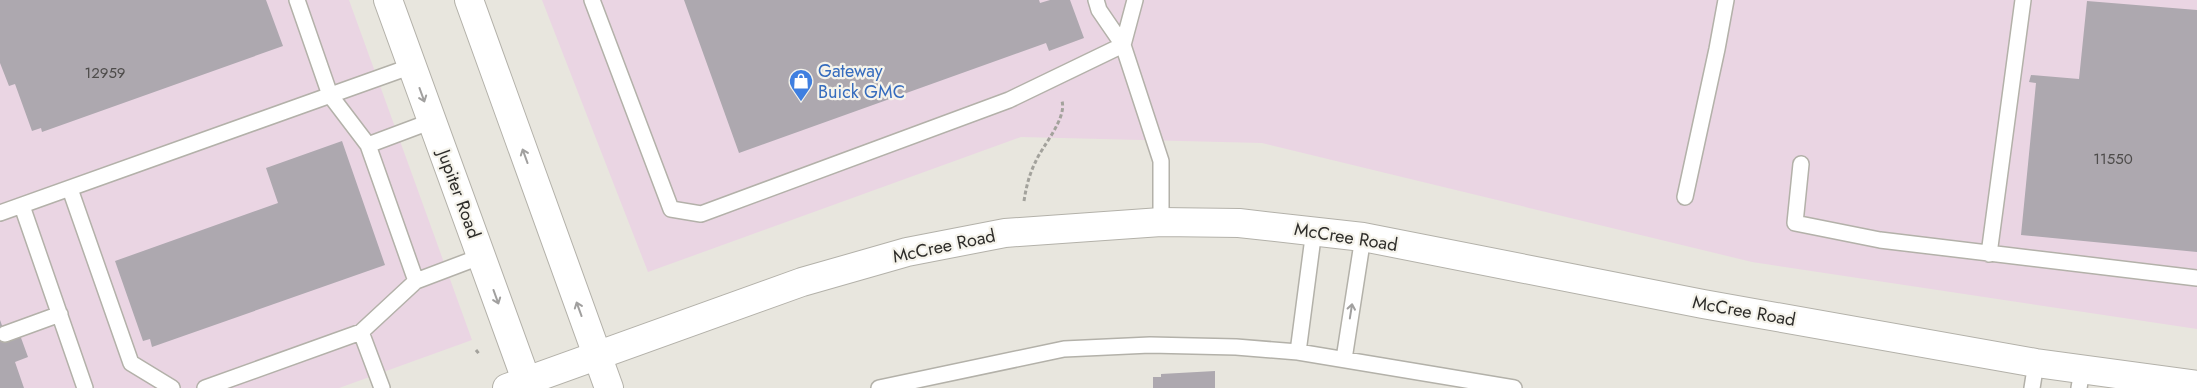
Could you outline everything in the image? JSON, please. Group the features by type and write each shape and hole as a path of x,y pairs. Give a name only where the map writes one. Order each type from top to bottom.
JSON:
{"street":[{"name":"Jupiter Road","path":"388,0 482,256 521,386"},
{"path":"469,0 608,388"},
{"name":"McCree Road","path":"521,386 596,355 802,282 907,252 1005,232 1161,222 1239,223 1363,237 1703,304 2034,375 2197,385"}],"lane":[{"path":"297,0 330,94 368,145 416,281"},
{"path":"592,0 671,209 701,214 1009,100 1123,45 1135,0"},
{"path":"1096,0 1099,10 1123,45 1161,161 1161,222"},
{"path":"1685,197 1726,0"},
{"path":"1989,254 2023,0"},
{"path":"0,213 412,66"},
{"path":"368,145 432,121"},
{"path":"1801,164 1795,223 1880,240 2197,278"},
{"path":"70,189 131,363 172,388"},
{"path":"22,206 85,388"},
{"path":"1298,352 1314,230"},
{"path":"1344,359 1363,237"},
{"path":"205,388 361,332 416,281 482,256"},
{"path":"5,334 60,314"},
{"path":"361,332 382,388"},
{"path":"879,388 1064,349 1150,345 1236,347 1298,352 1514,388"}],"path":[{"path":"1024,204 1026,187 1034,164 1063,112 1063,104 1055,78"},
{"path":"476,350 480,355"}],"shaded area":[{"path":"0,0 349,0 472,340 339,388 0,388"},
{"path":"542,0 2197,0 2197,329 1752,262 1262,143 1021,137 648,272"}],"building":[{"path":"0,0 266,0 283,46 42,132 41,128 32,131 15,84 9,86 0,63"},
{"name":"Gateway Buick GMC","path":"684,0 1039,0 1040,3 1050,0 1070,0 1084,38 1049,51 1046,43 739,153"},
{"path":"2087,1 2197,10 2197,252 2021,235 2036,83 2029,82 2031,75 2079,79"},
{"path":"342,141 385,265 152,347 150,339 143,341 115,261 278,203 266,168"},
{"path":"0,320 7,339 20,335 28,357 15,362 24,388 0,388"},
{"path":"1215,371 1215,388 1153,388 1153,377 1161,377 1161,374"}],"place":[{"name":"Gateway Buick GMC","path":"801,102"}]}
